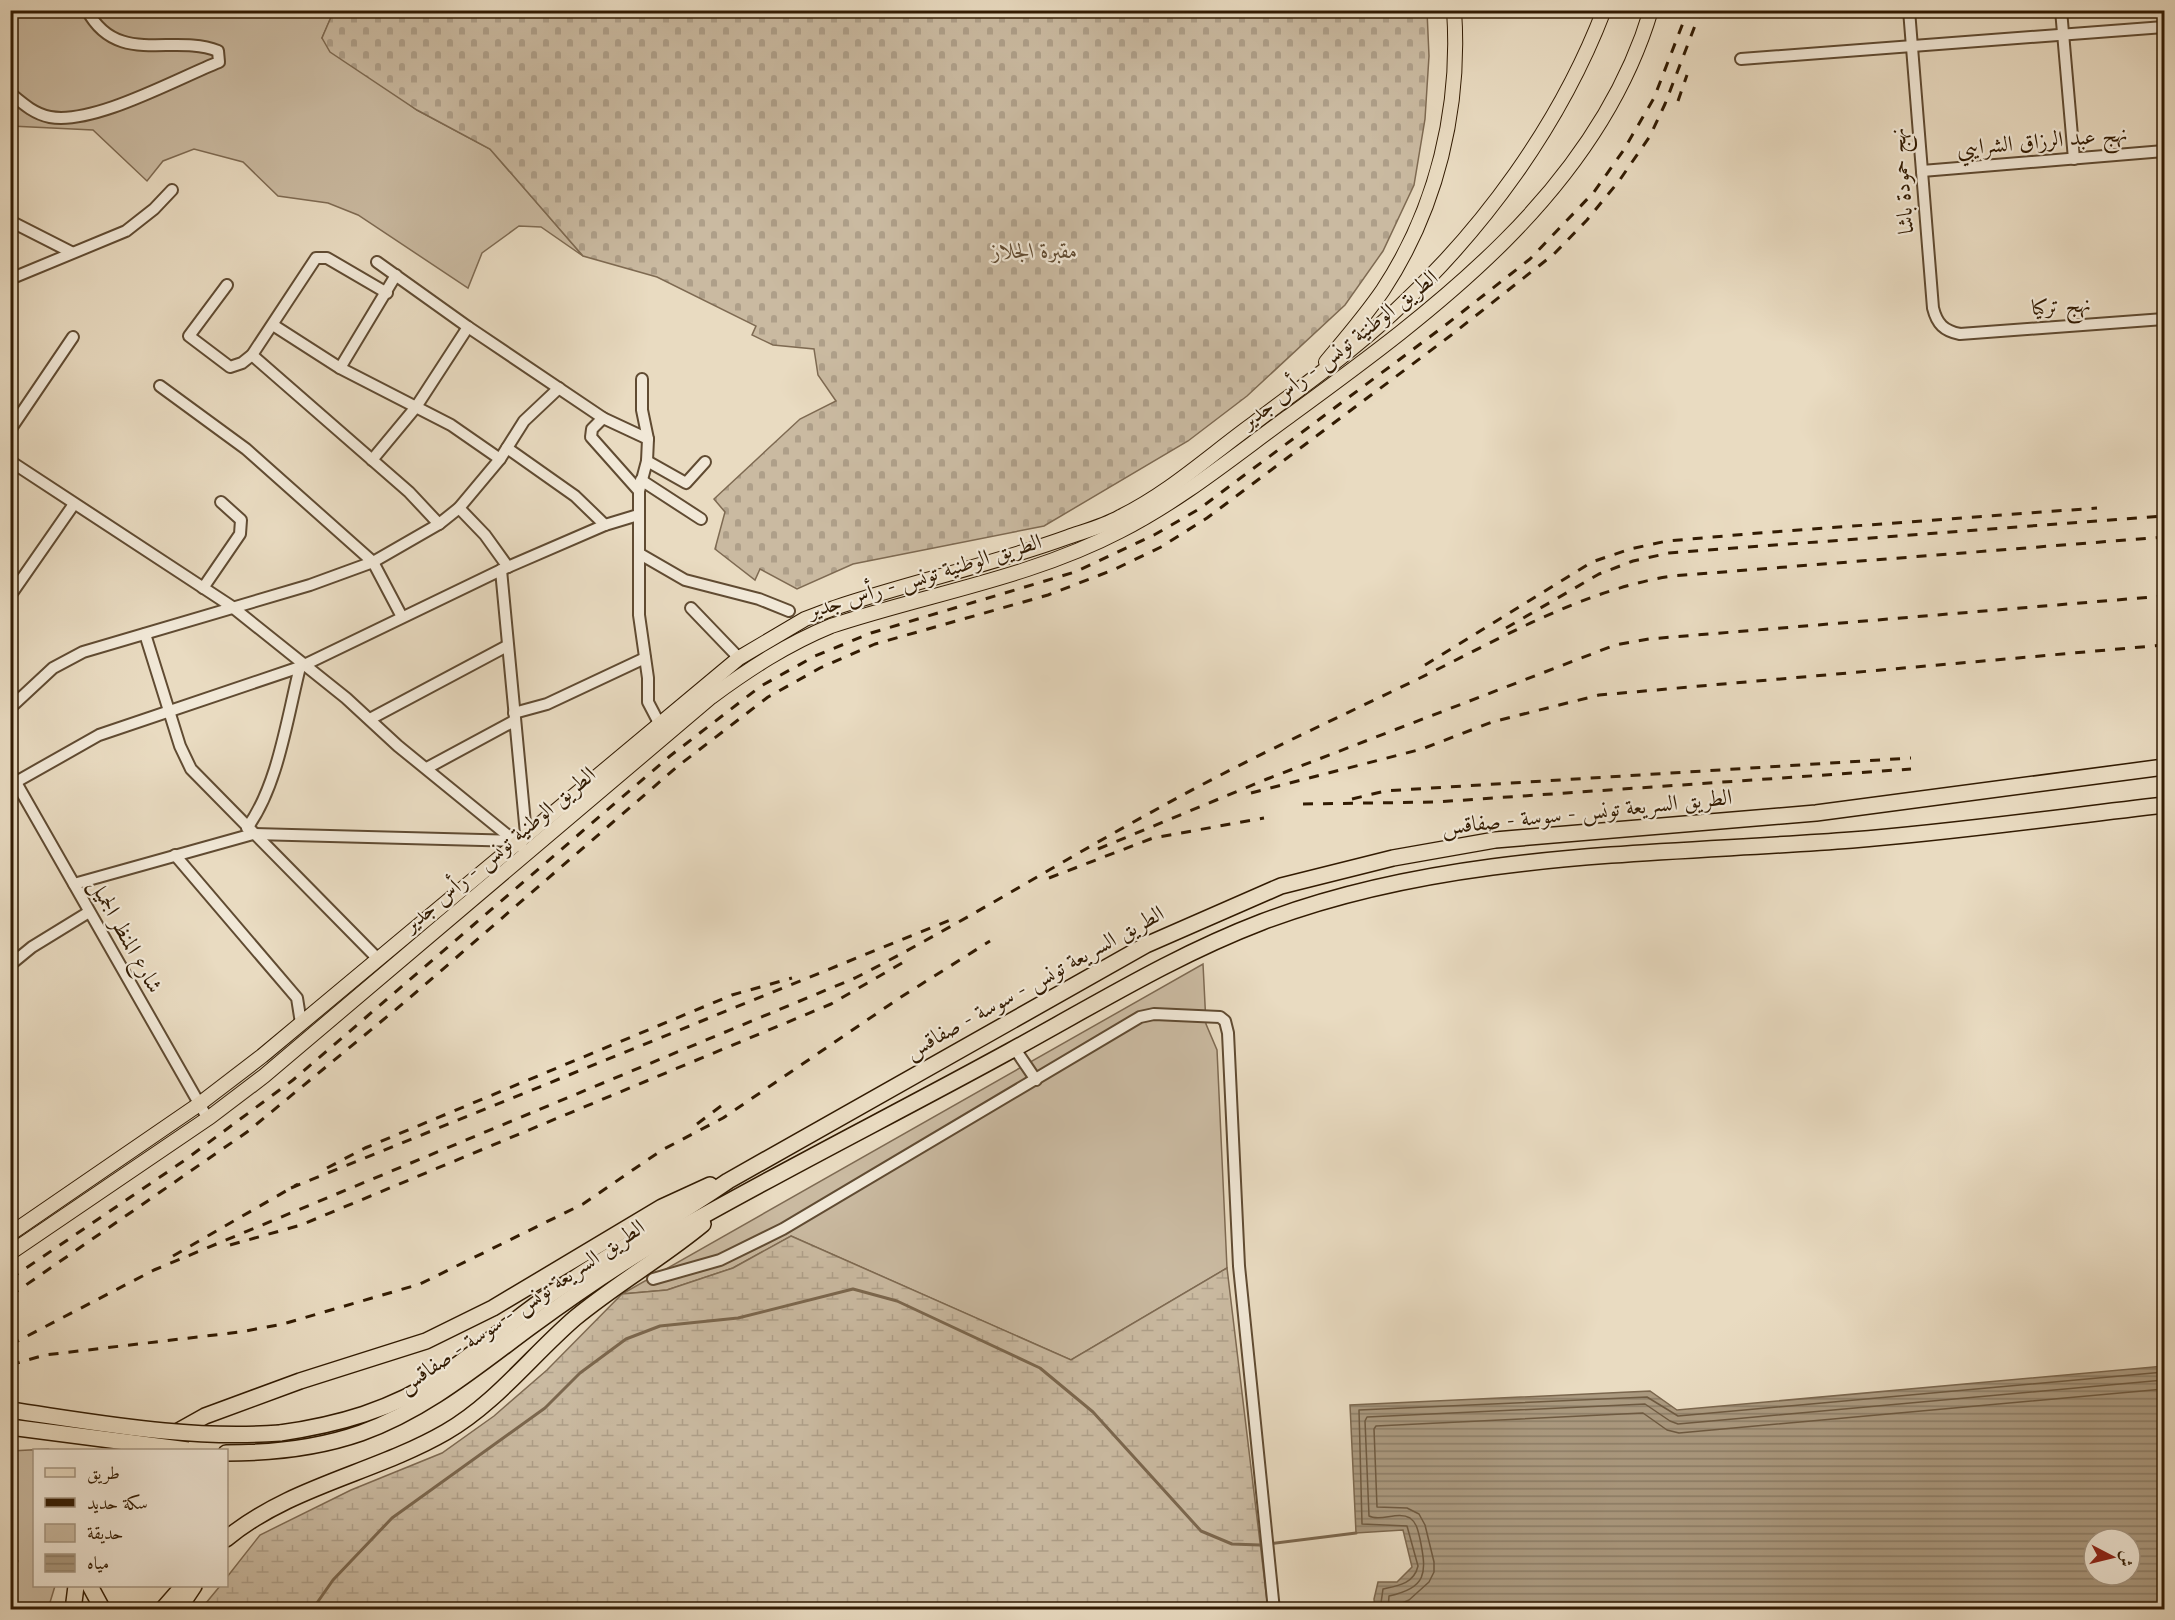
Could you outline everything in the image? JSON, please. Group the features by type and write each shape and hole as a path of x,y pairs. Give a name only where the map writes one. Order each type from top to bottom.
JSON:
{"highway":[{"path":"2138,770 2164,758"},
{"name":"الطريق السريعة تونس - سوسة - صفاقس","path":"10,1410 202,1435 238,1437 323,1427 355,1418 410,1394 440,1377 558,1289 673,1220 728,1181 1146,945 1281,886 1393,858 1495,840 1815,813 2164,767"},
{"name":"الطريق السريعة تونس - سوسة - صفاقس","path":"228,1453 289,1450 358,1434 416,1408 449,1389 605,1274 729,1203 1015,1049 1145,975 1260,923 1347,895 1397,884 1569,860 1914,834 2164,805"},
{"path":"154,1449 167,1437 205,1416 300,1381 426,1341 493,1308 662,1208 706,1186 728,1181"},
{"path":"228,1538 266,1510 392,1460 476,1413 577,1317 675,1248 729,1203"},
{"path":"10,1427 180,1449"},
{"path":"74,1610 76,1587"},
{"path":"91,1587 103,1610"},
{"path":"162,1610 182,1587"},
{"path":"178,1610 193,1587"}],"main road":[{"path":"1307,384 1383,289 1419,222 1442,156 1448,124 1455,55 1454,10"},
{"name":"الطريق الوطنية تونس - رأس جدير","path":"10,1233 198,1105 379,960 739,658 805,619 834,608 1031,550 1119,518 1188,476 1222,447 1307,384 1415,292 1486,212 1551,120 1604,10"},
{"name":"الطريق الوطنية تونس - رأس جدير","path":"10,1253 208,1119 264,1076 711,697 750,668 801,638 880,610 1055,559 1120,531 1209,477 1347,374 1458,285 1497,249 1568,170 1601,121 1628,70 1652,10"}],"street":[{"path":"10,93 27,108 48,117 74,118 122,103 219,62 219,51 203,45 122,44 94,23 87,10"},
{"name":"نهج حمودة باشا","path":"1910,10 1933,309 1935,318 1944,329 1960,334"},
{"path":"2061,10 2074,159"},
{"path":"1741,59 2164,27"},
{"name":"نهج عبد الرزاق الشرايبي","path":"1922,171 2164,152"},
{"path":"10,279 126,231 154,209 172,190"},
{"path":"10,221 71,252"},
{"path":"227,285 189,336 230,367 242,363 252,355 316,258 327,258 387,293"},
{"path":"377,262 603,418 648,439"},
{"path":"340,368 396,275"},
{"name":"نهج تركيا","path":"1960,334 2164,319"},
{"path":"273,325 340,368 451,426 500,459"},
{"path":"372,460 416,408 468,327"},
{"path":"10,430 73,337"},
{"path":"252,355 409,492 439,524"},
{"path":"642,380 642,410 648,439 640,486 638,515 639,615 648,702 659,723"},
{"path":"160,386 246,449 373,562 402,617"},
{"path":"10,708 39,679 69,658 231,606 310,585 373,562 439,524 459,508 500,459 524,421 559,388"},
{"path":"603,418 592,429 591,437 640,486 701,519"},
{"path":"507,448 575,496 605,525"},
{"path":"10,461 231,606 427,768 522,838"},
{"path":"646,461 686,483 705,462"},
{"path":"203,588 240,534 241,520 221,502"},
{"path":"10,596 74,504"},
{"path":"459,508 485,535 504,568 507,646 522,838 529,853"},
{"path":"13,777 99,735 302,666 504,568 605,525 638,515"},
{"path":"640,554 685,580 759,599 789,611"},
{"path":"691,608 739,658"},
{"path":"145,634 171,711 180,746 191,769 379,960"},
{"path":"370,719 507,646"},
{"path":"427,768 514,717 645,658"},
{"path":"250,831 270,783 302,666"},
{"name":"شارع المنظر الجميل","path":"13,777 208,1119"},
{"path":"74,884 250,831 522,838"},
{"path":"175,855 297,998 301,1023"},
{"path":"10,966 32,947 90,912"},
{"path":"652,1279 720,1260 783,1230 1147,1015 1213,1015 1225,1021 1228,1033 1239,1266 1268,1533 1274,1610"},
{"path":"1015,1049 1036,1080"}],"green space":[{"name":"مقبرة الجلاز","path":"334,10 1427,11 1429,56 1425,119 1414,185 1383,251 1345,305 1247,396 1188,441 1044,526 853,564 797,589 760,569 755,580 715,549 725,512 714,499 800,419 836,401 818,375 814,349 773,345 752,335 756,326 657,277 583,256 490,149 417,110 330,52 322,38"},
{"path":"13,11 334,11 322,38 417,110 490,149 583,256 541,227 519,226 482,253 468,288 358,215 328,203 278,196 243,162 194,149 163,161 147,181 93,130 11,126 10,15"},
{"path":"1203,964 1206,1024 1217,1050 1227,1268 1071,1360 791,1236 733,1268 667,1290 622,1294"},
{"path":"791,1236 1071,1360 1227,1268 1268,1609 201,1609 219,1587 228,1587 228,1576 260,1535 351,1490 442,1453 494,1416 547,1370 622,1294 667,1290 733,1268"},
{"path":"33,1450 33,1587 55,1587 48,1609 11,1609 11,1578 18,1561 11,1553 11,1451"}],"water":[{"path":"2164,1366 2164,1609 1375,1609 1374,1599 1378,1582 1397,1582 1412,1567 1403,1530 1356,1533 1350,1405 1650,1391 1677,1410"}],"waterway":[{"path":"312,1610 333,1580 392,1518 545,1408 580,1373 626,1339 660,1326 738,1318 853,1289 897,1301 1040,1368 1093,1412 1201,1531 1232,1544 1260,1545 1356,1533"}],"railway":[{"path":"10,1279 185,1160 293,1080 670,756 761,686 815,656 871,633 1075,572 1154,535 1199,509 1443,327 1530,259 1594,192 1623,151 1654,98 1688,10"},
{"path":"10,1296 247,1132 406,1001 678,766 768,697 820,668 875,644 1048,595 1113,570 1161,547 1207,518 1450,336 1554,254 1587,220 1619,181 1650,136 1665,104 1701,10"},
{"path":"1678,101 1687,75"},
{"path":"1425,665 1592,562 1630,549 1667,541 2097,508"},
{"path":"1506,628 1599,574 1633,561 1669,553 2164,516"},
{"path":"10,1345 154,1270 855,978 1223,774 1573,604 1639,583 1672,576 2164,537"},
{"path":"1098,849 1267,779 1615,645 1649,639 2164,596"},
{"path":"1251,793 1422,749 1492,722 1599,695 2164,645"},
{"path":"1352,799 1385,791 1911,758"},
{"path":"1303,804 1436,802 1911,769"},
{"path":"1049,878 1153,838 1264,818"},
{"path":"291,1188 955,918"},
{"path":"10,1365 45,1355 240,1332 283,1324 420,1284 583,1204 662,1150 723,1118 901,997 990,941"},
{"path":"230,1245 301,1225 831,1004 909,959"},
{"path":"327,1168 365,1148 732,995 792,978"},
{"path":"697,1124 721,1106"},
{"path":"173,1256 298,1184"}]}
